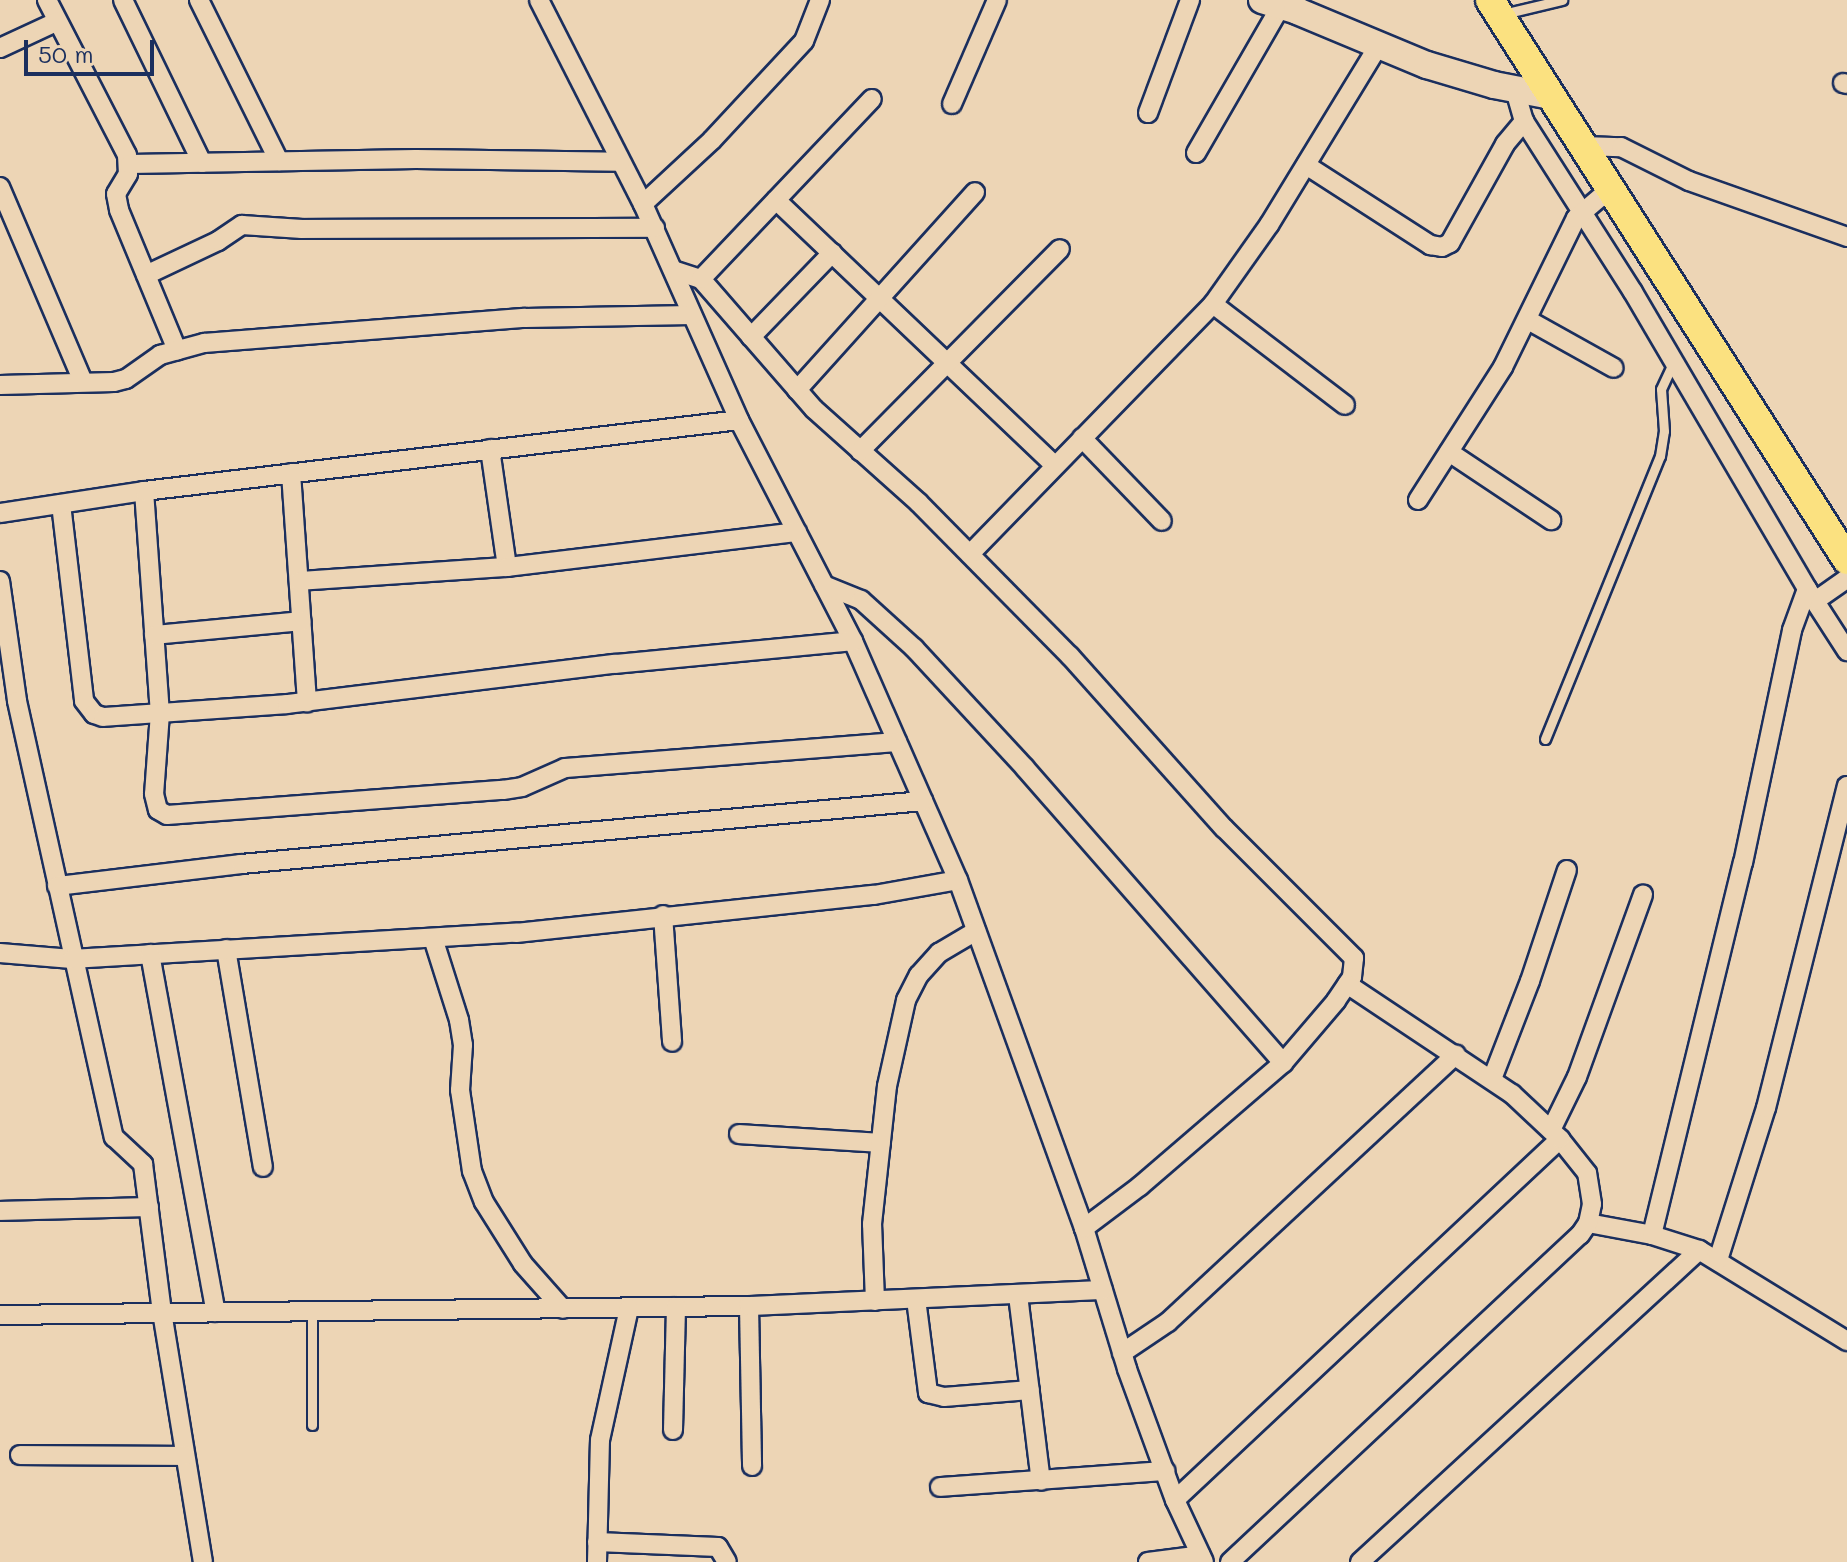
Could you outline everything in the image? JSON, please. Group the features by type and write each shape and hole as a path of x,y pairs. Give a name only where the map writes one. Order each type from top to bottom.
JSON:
{"main road":[{"path":"1495,7 1847,560"}],"street":[{"path":"47,0 130,164"},
{"path":"123,0 202,163"},
{"path":"199,0 279,161"},
{"path":"539,0 655,228 739,420 853,641 958,880 1084,1228 1122,1353 1175,1500 1202,1558 1148,1562"},
{"path":"643,204 712,140 796,50 814,24 820,0"},
{"path":"952,104 997,0"},
{"path":"1148,113 1190,0"},
{"path":"1196,153 1287,4 1427,65 1515,90 1551,96"},
{"path":"0,48 56,22"},
{"path":"970,554 1213,304 1306,165 1379,45"},
{"path":"1515,90 1524,121 1633,292 1847,651"},
{"path":"701,279 872,99"},
{"path":"1306,165 1430,245 1442,247 1450,243 1505,144 1524,121"},
{"path":"1583,146 1621,147 1689,181 1847,237"},
{"path":"130,164 620,162"},
{"path":"130,164 116,194 119,210 177,350"},
{"path":"0,187 83,382"},
{"path":"1418,500 1528,320 1565,236 1582,212 1610,189"},
{"path":"797,390 975,192"},
{"path":"776,200 1055,466"},
{"path":"146,275 218,241 242,225 314,229 655,228"},
{"path":"860,451 1060,249"},
{"path":"751,337 832,253"},
{"path":"673,270 701,279 797,390 970,554 1070,656 1224,828 1348,951 1356,968 1347,984 1283,1063 1140,1186 1084,1228"},
{"path":"1633,292 1664,273"},
{"path":"1213,304 1345,405"},
{"path":"0,385 126,379 160,355 241,339 525,318 692,315"},
{"path":"1528,320 1614,368"},
{"path":"0,513 144,491 739,420"},
{"path":"1082,438 1162,521"},
{"path":"490,449 507,567"},
{"path":"1449,452 1551,520"},
{"path":"291,473 307,702"},
{"path":"144,491 160,713 154,794 158,810 167,815 503,790 522,787 565,768 897,742"},
{"path":"61,504 87,709 103,717 307,702 615,664 853,641"},
{"path":"299,581 507,567 797,532"},
{"path":"1652,1235 1743,863 1792,630 1811,595 1847,579"},
{"path":"0,581 17,701 114,1137 143,1164 162,1312 203,1562"},
{"path":"824,585 861,600 914,648 1025,768 1283,1063"},
{"path":"154,635 301,621"},
{"path":"1718,1260 1766,1108 1847,786"},
{"path":"57,886 241,864 923,801"},
{"path":"1492,1079 1519,1011 1567,870"},
{"path":"0,953 72,959 516,933 874,895 958,880"},
{"path":"1175,1500 1555,1134 1643,895"},
{"path":"663,915 672,1042"},
{"path":"875,1301 872,1224 887,1086 906,1000 919,975 939,953 976,931"},
{"path":"433,938 459,1020 463,1045 461,1102 472,1171 484,1202 523,1264 563,1309"},
{"path":"226,949 263,1167"},
{"path":"150,954 216,1312"},
{"path":"1230,1562 1569,1246 1588,1223 1592,1204 1587,1173 1555,1134 1492,1079 1347,984"},
{"path":"1122,1353 1168,1322 1456,1054"},
{"path":"739,1134 881,1143"},
{"path":"0,1211 149,1207"},
{"path":"1588,1223 1652,1235 1699,1250 1847,1341"},
{"path":"1360,1562 1699,1250"},
{"path":"0,1315 749,1306 1103,1290"},
{"path":"1018,1295 1041,1481"},
{"path":"916,1299 928,1393 944,1397 1030,1390"},
{"path":"749,1306 752,1466"},
{"path":"673,1430 676,1307"},
{"path":"597,1562 600,1440 629,1308"},
{"path":"20,1455 185,1456"},
{"path":"940,1487 1165,1471"},
{"path":"597,1542 718,1547 727,1562"}],"lane":[{"path":"1495,7 1562,0"},
{"path":"1545,739 1660,456 1664,431 1661,389 1674,361"},
{"path":"312,1312 312,1425"}]}
